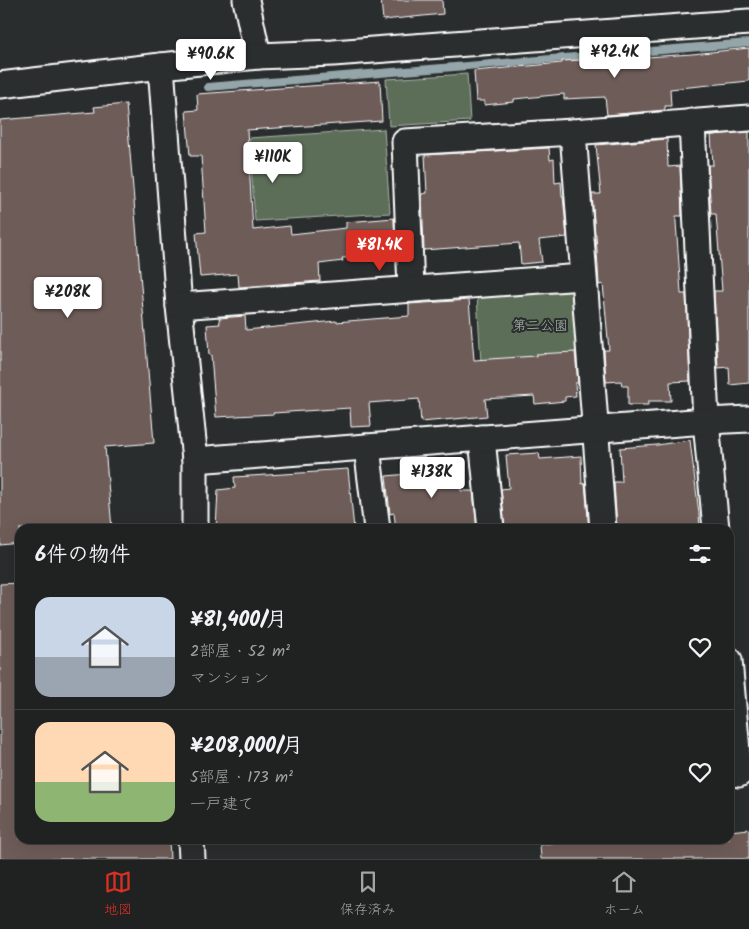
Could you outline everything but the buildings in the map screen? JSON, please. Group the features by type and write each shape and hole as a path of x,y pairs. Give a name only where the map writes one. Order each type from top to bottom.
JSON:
{"street":[{"path":"246,0 258,56"},
{"path":"0,85 258,56 333,53 749,22"},
{"path":"161,66 179,306 196,460 195,524"},
{"path":"411,289 406,142 573,132 749,118"},
{"path":"692,122 706,421 716,524"},
{"path":"573,132 603,524"},
{"path":"179,306 583,277"},
{"path":"196,460 749,419"},
{"path":"482,438 491,524"},
{"path":"367,447 376,524"},
{"path":"734,717 739,774"},
{"path":"191,844 192,859"}],"green space":[{"path":"467,74 470,121 389,126 386,79"},
{"path":"384,129 390,213 255,221 249,138"},
{"name":"第二公園","path":"574,289 579,356 481,363 477,296"}],"waterway":[{"path":"208,87 749,43"}]}
